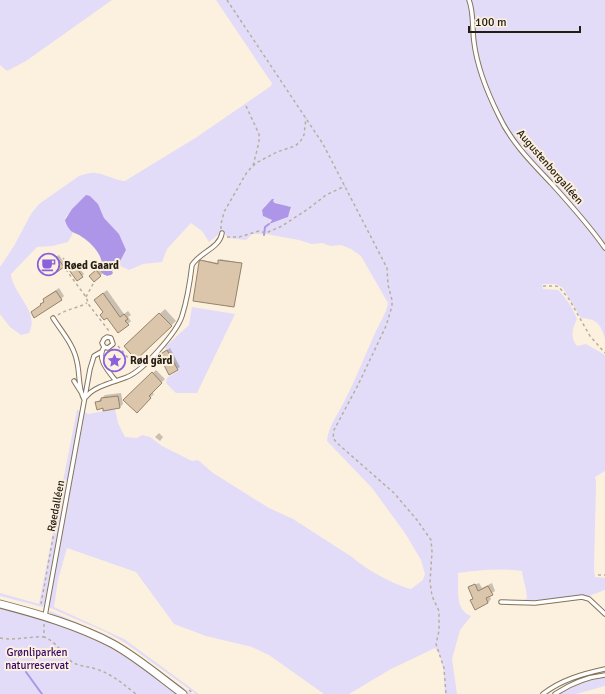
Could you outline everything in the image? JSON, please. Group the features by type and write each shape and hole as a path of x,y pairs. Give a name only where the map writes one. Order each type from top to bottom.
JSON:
{"street":[{"path":"0,604 45,616 112,644 143,664 183,694"}],"lane":[{"name":"Augustenborgalléen","path":"469,0 473,41 477,58 490,96 502,122 510,136 530,161 579,214 605,248"},
{"path":"74,381 84,399 92,391 126,378 139,370 170,336 182,318 194,262 218,241 222,235"},
{"path":"53,318 75,352 78,363 81,393"},
{"path":"107,337 111,338 113,344 108,348 104,347 102,343 104,339 107,337"},
{"name":"Røedalléen","path":"45,616 91,363 94,356 101,352 104,347"},
{"path":"101,352 103,363 116,381"},
{"path":"501,602 536,602 582,597 590,599 605,614"},
{"path":"543,694 557,684 574,677 605,669"},
{"path":"555,694 579,681 605,675"}],"path":[{"path":"227,0 323,144 384,261 388,272 388,285 392,306 386,326 379,343 334,430 334,438 337,443 394,493 417,520 431,540 432,552 430,582 432,596 439,611 439,631 436,644 444,668 446,694"},
{"path":"246,106 259,134 259,142 253,166"},
{"path":"306,118 304,135 300,142 295,146 277,152 253,166 247,172 224,212 221,224 222,235 239,237 259,231 266,233 282,226 326,195 345,186"},
{"path":"63,258 66,262 67,271 110,332"},
{"path":"86,297 93,284"},
{"path":"543,286 559,287 569,299 590,336 605,353"},
{"path":"53,318 63,312 74,309 88,302"},
{"path":"113,344 120,348 127,358 139,370"},
{"path":"598,576 605,576"},
{"path":"44,637 45,616"},
{"path":"0,638 8,640 44,637 51,641 72,661 79,665 94,668 109,674 136,694"}],"green space":[{"path":"0,0 112,0 26,61 7,71 0,65"},
{"path":"216,0 467,0 470,8 476,60 502,125 529,162 588,228 605,251 605,339 598,323 581,318 563,288 556,284 542,284 543,289 558,290 571,307 577,319 572,333 573,339 577,346 586,344 605,355 605,471 595,477 594,569 595,577 605,578 605,590 589,596 523,601 527,598 522,571 490,570 458,573 458,598 462,609 471,616 460,630 452,659 457,694 445,694 441,658 435,648 391,669 349,694 324,694 269,655 252,647 206,636 174,624 136,572 67,548 58,580 54,607 124,639 199,694 196,694 124,642 106,632 48,607 85,412 88,414 115,409 118,423 125,437 137,438 142,435 150,437 162,446 192,461 198,460 213,473 269,508 293,519 380,576 411,589 423,580 425,574 421,560 405,533 372,488 327,441 331,426 353,385 388,303 361,256 351,249 341,245 331,246 322,243 312,244 266,234 252,234 246,240 228,238 224,233 220,233 209,242 202,231 191,223 167,249 162,262 143,264 129,270 118,265 126,250 119,234 104,218 98,204 90,196 78,203 65,218 73,233 68,242 52,246 37,247 11,274 16,289 29,310 31,325 29,333 21,335 10,327 0,314 0,267 14,246 31,214 39,204 79,176 93,173 125,181 197,137 271,86 272,83","holes":["274,199 272,201 285,206 290,206 291,210 286,218 269,224 271,219 264,217 265,206"]},
{"path":"470,0 605,0 605,246 515,140 501,117 480,66 475,46"},
{"path":"192,307 235,314 197,393 176,393 166,383 167,378 178,371 165,347 189,325"},
{"path":"77,410 80,411 80,416 43,607 0,596 0,593 39,604"},
{"name":"Grønliparken naturreservat","path":"0,606 65,627 103,642 133,660 179,694 0,694"},
{"path":"50,611 111,637 192,694 187,694 134,654 52,615 49,612"},
{"path":"605,677 605,686 576,694 558,694 579,683"}],"shaded area":[{"path":"86,195 90,196 98,204 104,218 119,234 126,250 118,265 119,269 112,271 113,273 111,275 104,275 101,271 102,261 97,251 80,235 71,231 65,221 72,209"},
{"path":"272,199 274,199 273,201 275,203 291,207 288,217 269,224 272,220 263,216 262,210"}],"building":[{"path":"56,256 64,267 57,272 49,261"},
{"path":"200,260 218,264 218,260 242,263 234,307 193,301"},
{"path":"75,266 83,277 77,281 69,270"},
{"path":"96,270 101,276 94,282 89,276"},
{"path":"56,291 62,300 34,318 31,312 44,302 43,299"},
{"path":"103,293 120,317 124,314 128,319 125,321 129,325 118,333 107,318 104,320 100,315 103,312 94,300"},
{"path":"159,313 172,326 136,360 124,346"},
{"path":"167,350 178,370 169,375 159,355"},
{"path":"152,372 162,383 149,396 151,398 137,413 123,400"},
{"path":"118,396 120,408 103,411 103,408 97,410 95,402 101,401 101,398"},
{"path":"475,584 478,591 488,586 493,595 486,598 488,603 475,610 470,600 473,599 468,587"}],"waterway":[{"path":"264,235 265,227 269,224"},
{"path":"26,672 42,694"}],"place":[{"name":"Røed Gaard","path":"49,265"},
{"name":"Rød gård","path":"115,360"}]}
